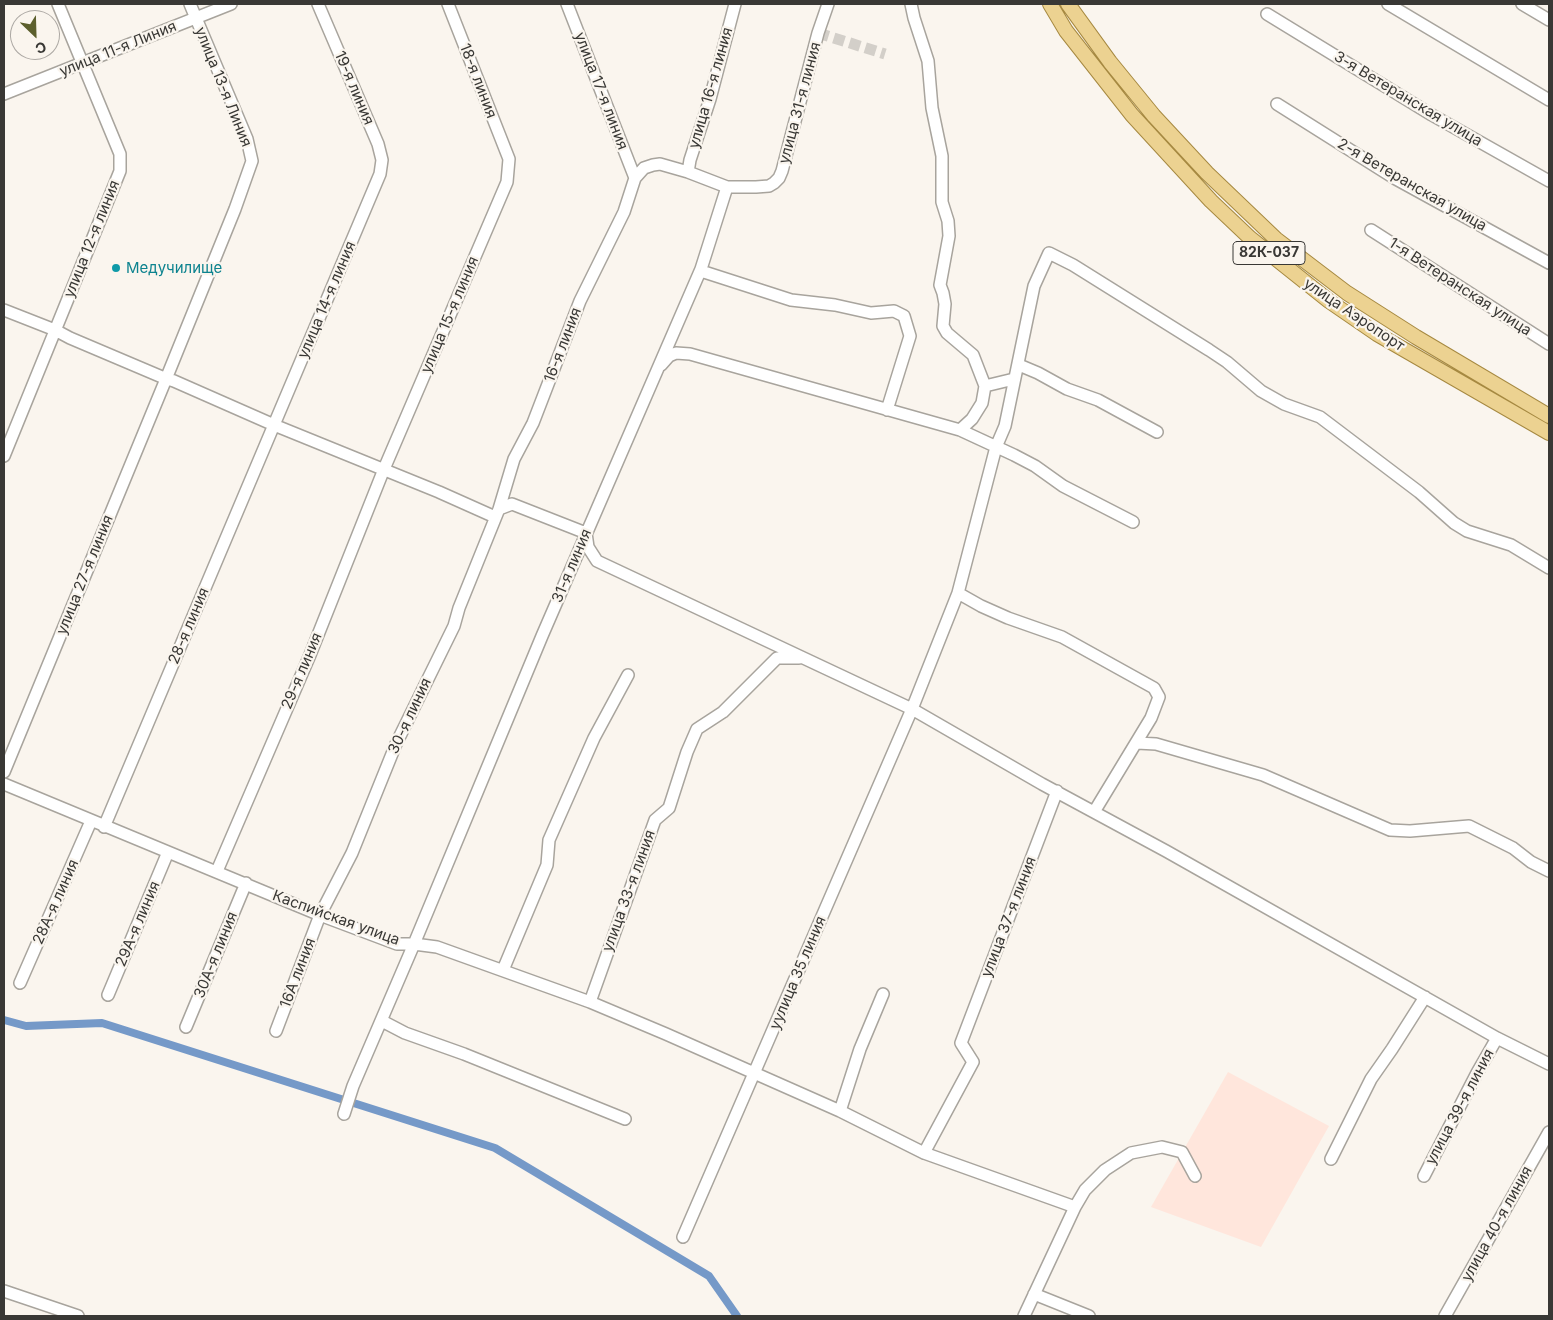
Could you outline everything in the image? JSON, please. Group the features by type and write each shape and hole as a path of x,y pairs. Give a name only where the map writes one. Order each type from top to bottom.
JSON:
{"main road":[{"name":"улица Аэропорт","path":"1050,4 1066,31 1132,115 1211,201 1250,238 1329,301 1376,334 1549,433"},
{"name":"улица Аэропорт","path":"1068,4 1110,62 1154,116 1207,173 1276,239 1348,292 1408,332 1549,416"}],"street":[{"name":"улица 12-я линия","path":"4,456 120,171 120,154 58,4"},
{"name":"улица 13-я Линия","path":"166,379 252,161 247,138 190,4"},
{"name":"улица 11-я Линия","path":"4,94 231,4"},
{"name":"19-я линия","path":"318,4 378,144 382,160 380,174"},
{"name":"18-я линия","path":"448,4 509,159"},
{"name":"улица 17-я линия","path":"567,4 635,178"},
{"name":"улица 16-я линия","path":"688,172 690,160 710,99 735,4"},
{"name":"улица 31-я линия","path":"727,187 768,186 779,178 799,110 818,33 828,4"},
{"path":"911,4 928,61 932,108 942,156 942,202 950,236 940,284 944,293 945,304 943,326 948,333 973,355 985,386 982,403 972,419 960,430"},
{"path":"1388,4 1549,100"},
{"path":"1522,4 1549,20"},
{"name":"3-я Ветеранская улица","path":"1267,14 1432,115 1549,182"},
{"name":"2-я Ветеранская улица","path":"1277,104 1396,179 1549,262"},
{"name":"улица 15-я линия","path":"384,469 507,182 509,159"},
{"path":"635,178 644,168 660,164 688,172 727,187"},
{"name":"улица 14-я линия","path":"274,425 380,174"},
{"name":"16-я линия","path":"496,513 514,459 533,423 580,301 624,212 635,178"},
{"name":"31-я линия","path":"344,1114 353,1086 586,533 700,271 727,187"},
{"name":"1-я Ветеранская улица","path":"1371,230 1549,344"},
{"name":"уулица 35 линия","path":"682,1237 912,709 958,593 996,447 1005,426 1034,286 1048,253 1073,265 1209,350 1227,362 1261,391 1284,404 1320,417 1419,492 1454,523 1467,531 1512,545 1549,568"},
{"path":"700,271 791,300 835,305 872,313 894,311 904,316 910,336 887,410"},
{"path":"4,310 55,330 274,425 439,492 496,513 512,504 586,533 588,548 597,562 912,709 1497,1038 1549,1064"},
{"path":"657,370 669,356 683,353 960,430 1028,463 1063,486 1133,522"},
{"path":"1018,365 1038,373 1067,389 1098,400 1157,432"},
{"name":"улица 27-я линия","path":"4,772 166,379"},
{"path":"985,386 1014,379"},
{"name":"28-я линия","path":"104,827 274,425"},
{"name":"29-я линия","path":"216,871 310,655 384,469"},
{"name":"30-я линия","path":"320,915 352,853 396,744 454,626 459,608 496,513"},
{"path":"958,593 1008,618 1062,637 1154,688 1159,696 1151,718 1137,743 1094,812"},
{"name":"улица 33-я линия","path":"590,1002 655,820 669,808 687,752 697,729 722,712 777,658 808,659"},
{"path":"503,970 547,865 549,840 594,738 628,675"},
{"path":"1137,743 1156,744 1264,775 1390,830 1410,831 1469,826 1512,848 1531,862 1549,871"},
{"name":"Каспийская улица","path":"4,784 320,915 397,944 437,947 590,1002 840,1111 924,1154 1075,1207"},
{"name":"улица 37-я линия","path":"924,1154 973,1062 961,1044 1056,791"},
{"name":"28А-я линия","path":"20,983 91,821"},
{"name":"29А-я линия","path":"108,995 168,852"},
{"name":"30А-я линия","path":"186,1027 246,884"},
{"name":"16А линия","path":"276,1031 320,915"},
{"path":"840,1111 860,1049 883,994"},
{"path":"1331,1159 1371,1079 1425,997"},
{"path":"382,1021 405,1033 464,1054 625,1119"},
{"name":"улица 39-я линия","path":"1424,1176 1497,1038"},
{"name":"улица 40-я линия","path":"1445,1316 1545,1151 1549,1132"},
{"path":"1024,1316 1075,1207 1086,1190 1105,1170 1131,1153 1162,1148 1182,1152 1195,1176"},
{"path":"4,1290 78,1316"},
{"path":"1034,1294 1089,1316"}],"shaded area":[{"path":"1228,1072 1329,1126 1261,1247 1151,1207"}],"waterway":[{"path":"4,1020 26,1026 102,1023 495,1148 709,1276 737,1316"}],"tunnel":[{"path":"818,33 885,54"}],"place":[{"name":"Медучилище","path":"116,268"}]}
